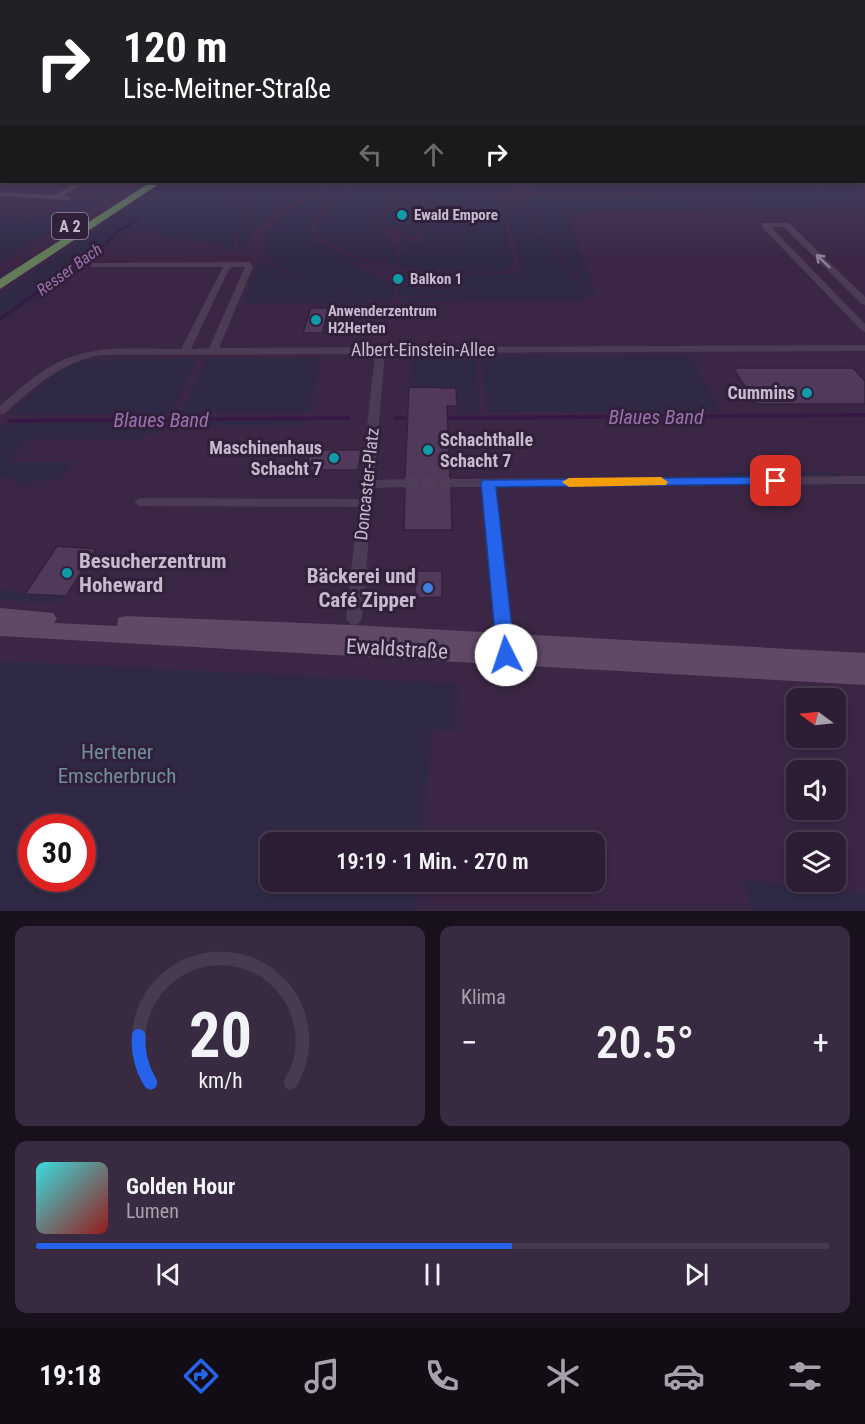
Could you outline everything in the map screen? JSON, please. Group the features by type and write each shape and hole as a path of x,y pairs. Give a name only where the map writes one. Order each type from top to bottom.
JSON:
{"highway":[{"name":"A 2","path":"0,271 138,183"},
{"name":"A 2","path":"0,285 155,183"}],"main road":[{"name":"Ewaldstraße","path":"0,616 506,649 865,676"},
{"name":"Ewaldstraße","path":"0,628 865,662"}],"street":[{"path":"57,197 79,183"},
{"path":"0,194 68,198"},
{"path":"865,302 786,225 765,225 865,329"},
{"path":"94,265 247,264 249,267 213,351"},
{"path":"185,351 226,268 231,265"},
{"name":"Albert-Einstein-Allee","path":"0,412 61,362 79,354 100,352 865,348"},
{"name":"Doncaster-Platz","path":"354,619 380,350"},
{"path":"450,483 865,480"},
{"path":"367,484 405,483"},
{"path":"488,483 506,649"},
{"path":"140,502 365,503"}],"green space":[{"path":"123,183 128,183 0,262 0,216 27,218 46,216 77,198 94,199"},
{"path":"166,183 243,183 236,201 244,215 233,247 233,255 222,244 156,236 153,231 139,231 125,235 0,323 0,294"},
{"path":"246,183 286,183 281,210 254,232 243,249 238,250 239,240 250,212 239,202"},
{"path":"288,183 326,183 283,208"},
{"path":"337,183 349,183 320,213 311,227 310,234 319,243 381,267 339,259 396,285 391,302 365,300 336,291 369,303 243,304 258,262 271,265 307,281 273,263 274,259 267,253 263,244 265,236 282,217"},
{"path":"353,183 405,183 385,204 381,215 381,221 391,230 376,225 396,246 349,234 388,266 324,242 316,234 319,221"},
{"path":"407,183 415,183 406,195 401,213 396,213 396,217 401,219 399,232 388,224 385,215 392,201"},
{"path":"417,183 426,183 421,206 420,234 412,237 402,233 403,219 408,217 408,214 403,213 409,195"},
{"path":"429,183 817,183 817,187 803,190 544,193 539,187 504,189 487,194 472,203 462,235 451,247 449,246 444,202 449,248 445,251 459,242 463,236 476,201 492,194 500,196 514,266 502,272 399,268 401,249 423,252 443,251 419,251 401,247 401,236 413,242 426,241 423,237 425,193"},
{"path":"822,183 851,183 865,201 865,207 762,209 693,203 688,204 747,209 568,212 597,297 593,298 517,197 817,191 821,189"},
{"path":"509,197 514,198 585,292 588,297 586,300 403,302 403,299 479,293 399,283 399,272 511,274 521,271 505,201"},
{"path":"356,237 398,248 397,267 376,256"},
{"path":"398,285 469,293 403,297 398,296"},
{"path":"690,356 721,411 487,412 481,357"},
{"path":"411,357 475,357 480,413 459,413 457,387 410,387"},
{"path":"197,358 172,413 8,415 58,370 80,361"},
{"path":"207,358 321,358 311,412 182,413"},
{"path":"179,417 307,417 305,425 175,425"},
{"path":"170,418 162,434 153,433 144,439 26,440 10,462 73,462 62,480 40,480 24,487 7,476 0,477 0,427 9,419"},
{"path":"835,472 840,477 727,478 724,473"},
{"path":"0,589 26,592 26,594 66,596 57,604 0,600"},
{"name":"Hertener Emscherbruch","path":"0,661 459,684 457,731 432,730 423,832 260,832 260,892 418,892 417,911 0,911"},
{"path":"744,880 786,885 786,892 846,891 865,893 865,911 751,911"}],"building":[{"name":"Anwenderzentrum H2Herten","path":"311,308 329,308 322,333 303,333"},
{"name":"Cummins","path":"733,368 853,368 865,381 865,404 756,404"},
{"name":"Schachthalle Schacht 7","path":"409,387 456,388 457,406 447,406 450,477 442,482 451,489 452,530 404,530 405,489 413,484 405,477"},
{"name":"Maschinenhaus Schacht 7","path":"310,450 361,450 358,470 306,470"},
{"name":"Besucherzentrum Hoheward","path":"57,546 96,549 66,596 25,594"},
{"name":"Bäckerei und Café Zipper","path":"415,571 442,571 442,597 415,598"}],"waterway":[{"name":"Resser Bach","path":"50,283 60,273 85,259 83,257 109,242 107,240 114,237 116,232 138,220"},
{"name":"Resser Bach","path":"0,319 50,283"},
{"name":"Blaues Band","path":"447,418 865,415"},
{"name":"Blaues Band","path":"9,421 348,418"},
{"name":"Blaues Band","path":"395,418 408,418"}],"tunnel":[{"path":"405,483 450,483"}],"slow traffic":[{"path":"569,482 661,482"}],"place":[{"name":"Ewald Empore","path":"402,215"},
{"name":"Balkon 1","path":"398,279"},
{"name":"Anwenderzentrum H2Herten","path":"316,320"},
{"name":"Cummins","path":"807,393"},
{"name":"Schachthalle Schacht 7","path":"428,450"},
{"name":"Maschinenhaus Schacht 7","path":"334,458"},
{"name":"Besucherzentrum Hoheward","path":"67,573"},
{"name":"Bäckerei und Café Zipper","path":"428,588"}],"route":[{"path":"506,655 488,483 776,481"}]}
